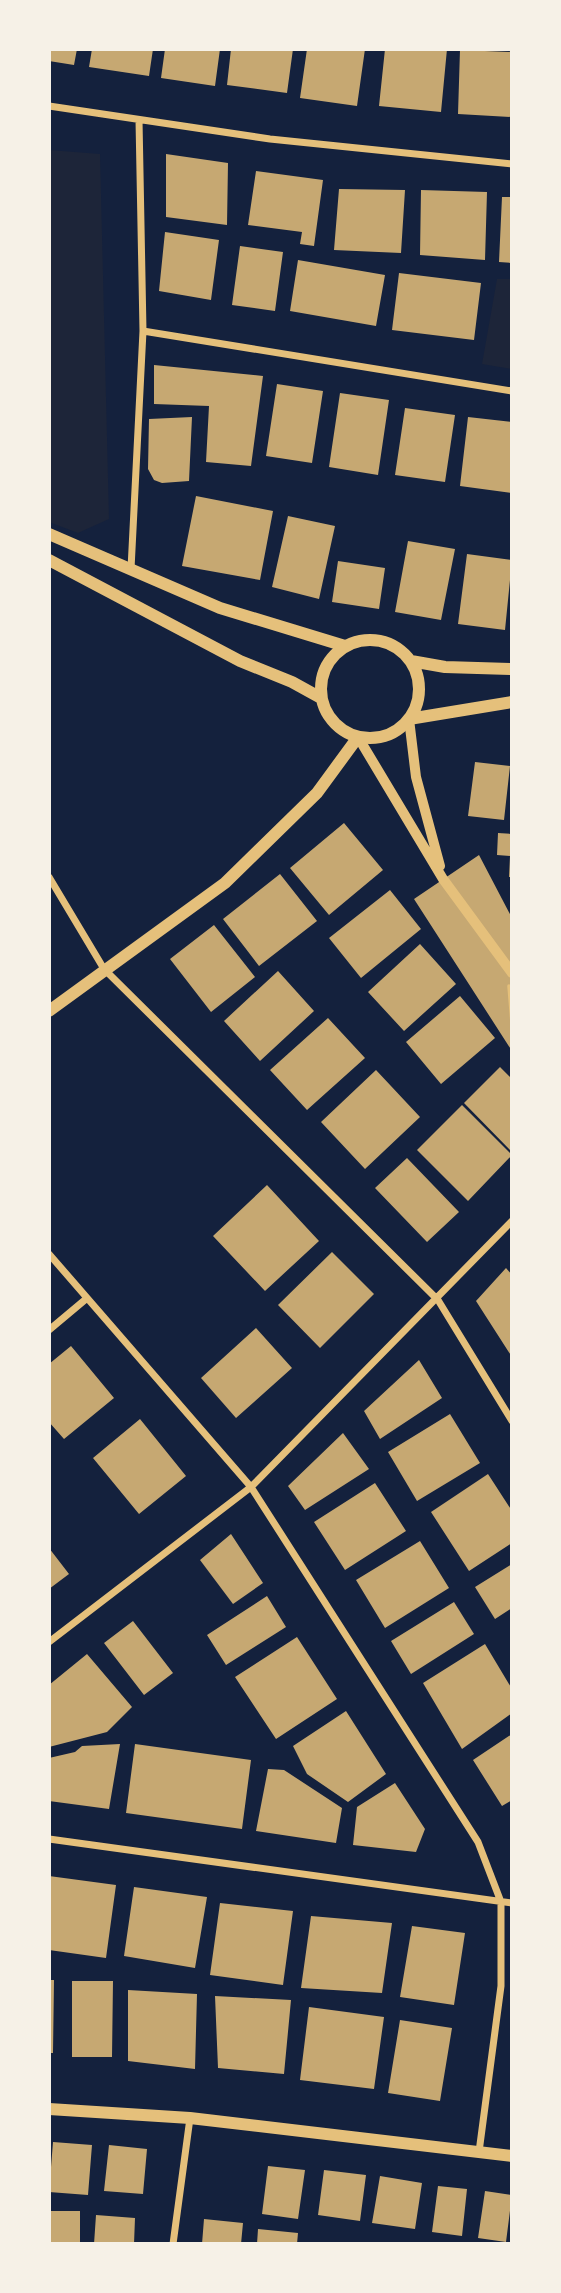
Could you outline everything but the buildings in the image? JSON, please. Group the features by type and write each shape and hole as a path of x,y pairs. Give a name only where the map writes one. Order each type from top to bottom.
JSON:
{"main road":[{"path":"49,534 220,608 345,646"},
{"path":"49,560 240,661 292,682 321,698 334,723 358,737 386,736 409,719 512,702"},
{"path":"321,698 325,668 345,646 359,641 380,641 400,650 418,673 419,690 409,719"},
{"path":"411,661 445,667 512,669"},
{"path":"49,1011 225,883 317,793 358,737"},
{"path":"49,2109 190,2118 512,2156"}],"street":[{"path":"49,106 270,139 512,164"},
{"path":"131,570 143,331 139,120"},
{"path":"143,331 512,391"},
{"path":"409,719 416,777 443,879"},
{"path":"358,737 443,879 510,969"},
{"path":"49,877 104,970 438,1300 512,1421"},
{"path":"49,1642 251,1487 512,1222"},
{"path":"49,1254 251,1487 478,1842 501,1902 501,1986 479,2152"},
{"path":"49,1330 86,1299"},
{"path":"49,1839 512,1903"},
{"path":"173,2244 190,2118"}],"path":[{"path":"510,969 512,1023"}],"shaded area":[{"path":"49,150 100,154 109,519 78,533 49,522"},
{"path":"497,279 512,279 512,369 482,364"}]}
